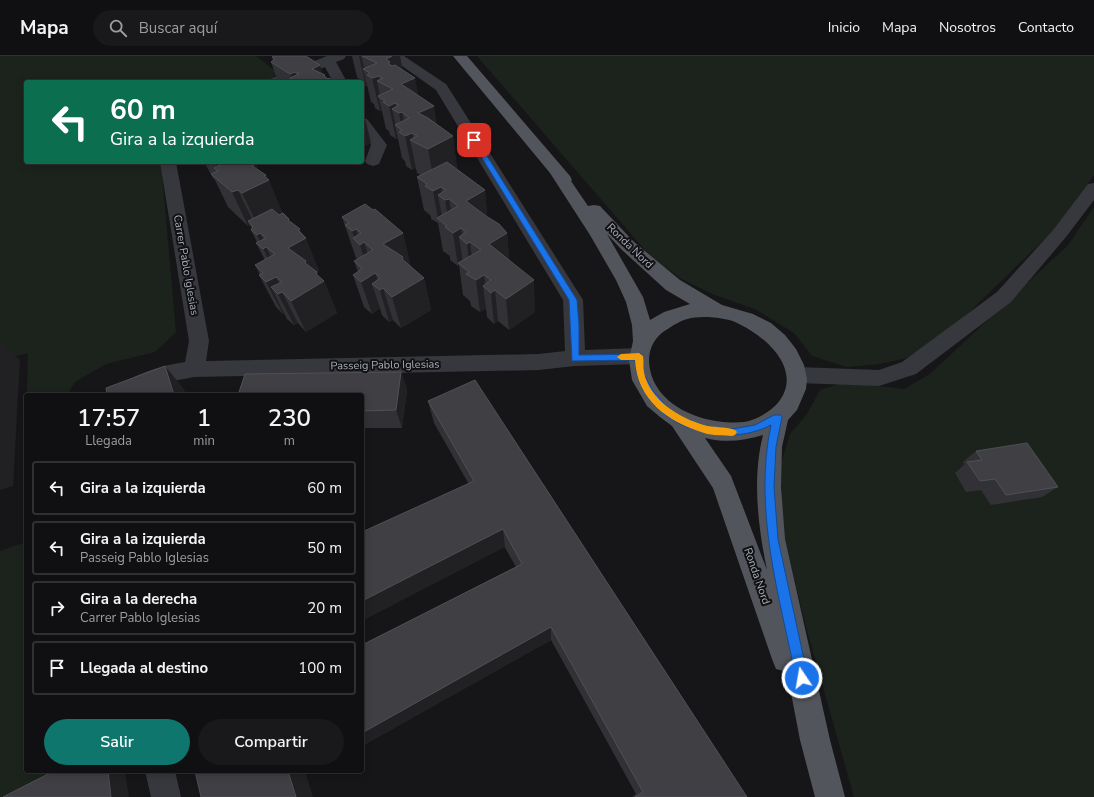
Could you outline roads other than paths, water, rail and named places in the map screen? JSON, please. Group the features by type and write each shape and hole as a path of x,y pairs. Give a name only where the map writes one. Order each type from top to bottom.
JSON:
{"main road":[{"name":"Ronda Nord","path":"460,56 555,169 628,246 673,285 716,310"},
{"name":"Ronda Nord","path":"555,169 610,254 635,299 641,349"},
{"path":"693,310 716,310 735,314 753,321 769,331 783,344 792,360 798,376 795,391 789,405 778,417 757,428 732,432 706,430 681,420 664,409 649,393 640,374 641,349 655,327 672,316 693,310"},
{"name":"Ronda Nord","path":"778,417 771,447 769,487 773,539 815,740 830,797"},
{"name":"Ronda Nord","path":"681,420 723,483 815,740"}],"street":[{"path":"395,56 441,87 573,300 575,358"},
{"path":"280,80 334,58 340,80"},
{"path":"364,125 379,145 373,161"},
{"name":"Carrer Pablo Iglesias","path":"168,164 199,341 194,369"},
{"path":"798,376 879,378 909,368 1004,297 1060,233 1094,188"},
{"name":"Passeig Pablo Iglesias","path":"129,391 151,378 169,372 194,369 539,362 641,349"},
{"path":"160,773 166,797"}]}
